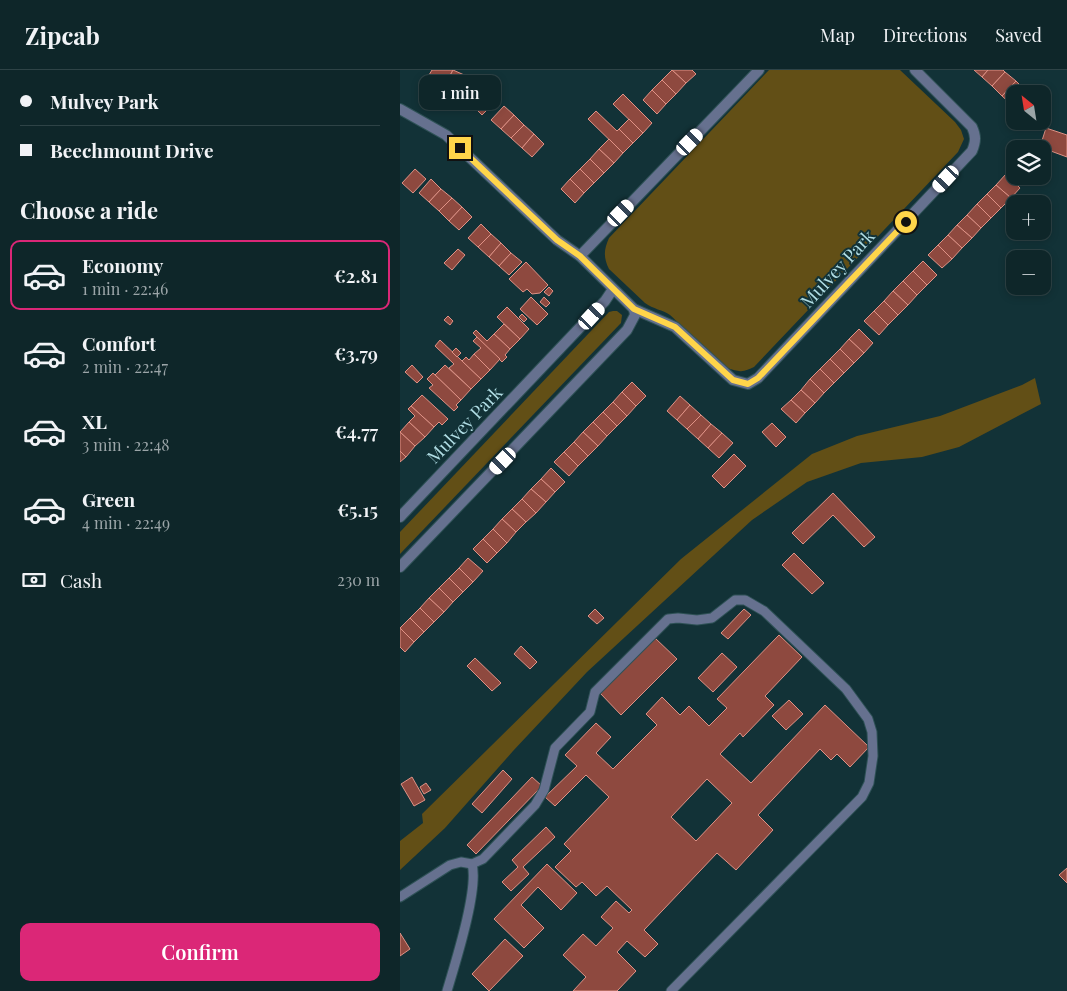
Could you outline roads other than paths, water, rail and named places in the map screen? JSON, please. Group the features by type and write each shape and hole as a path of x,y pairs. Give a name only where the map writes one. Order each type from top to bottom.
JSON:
{"street":[{"path":"580,256 759,70"},
{"name":"Mulvey Park","path":"400,109 446,135 557,240 580,256 634,309 675,327 733,380 748,384 758,378 972,151 976,142 976,135 972,127 914,70"},
{"name":"Mulvey Park","path":"400,517 605,301 613,290"},
{"path":"400,567 627,330 635,316 634,309"}],"lane":[{"path":"400,897 450,865 461,862 472,864 484,859 535,806 544,790 555,748 590,712 595,692 668,619 697,620 712,618 735,600 745,600 764,611 846,689 868,720 872,732 873,756 870,783 862,797 671,991"},
{"path":"447,991 464,930 471,895 474,870 472,864"}]}
